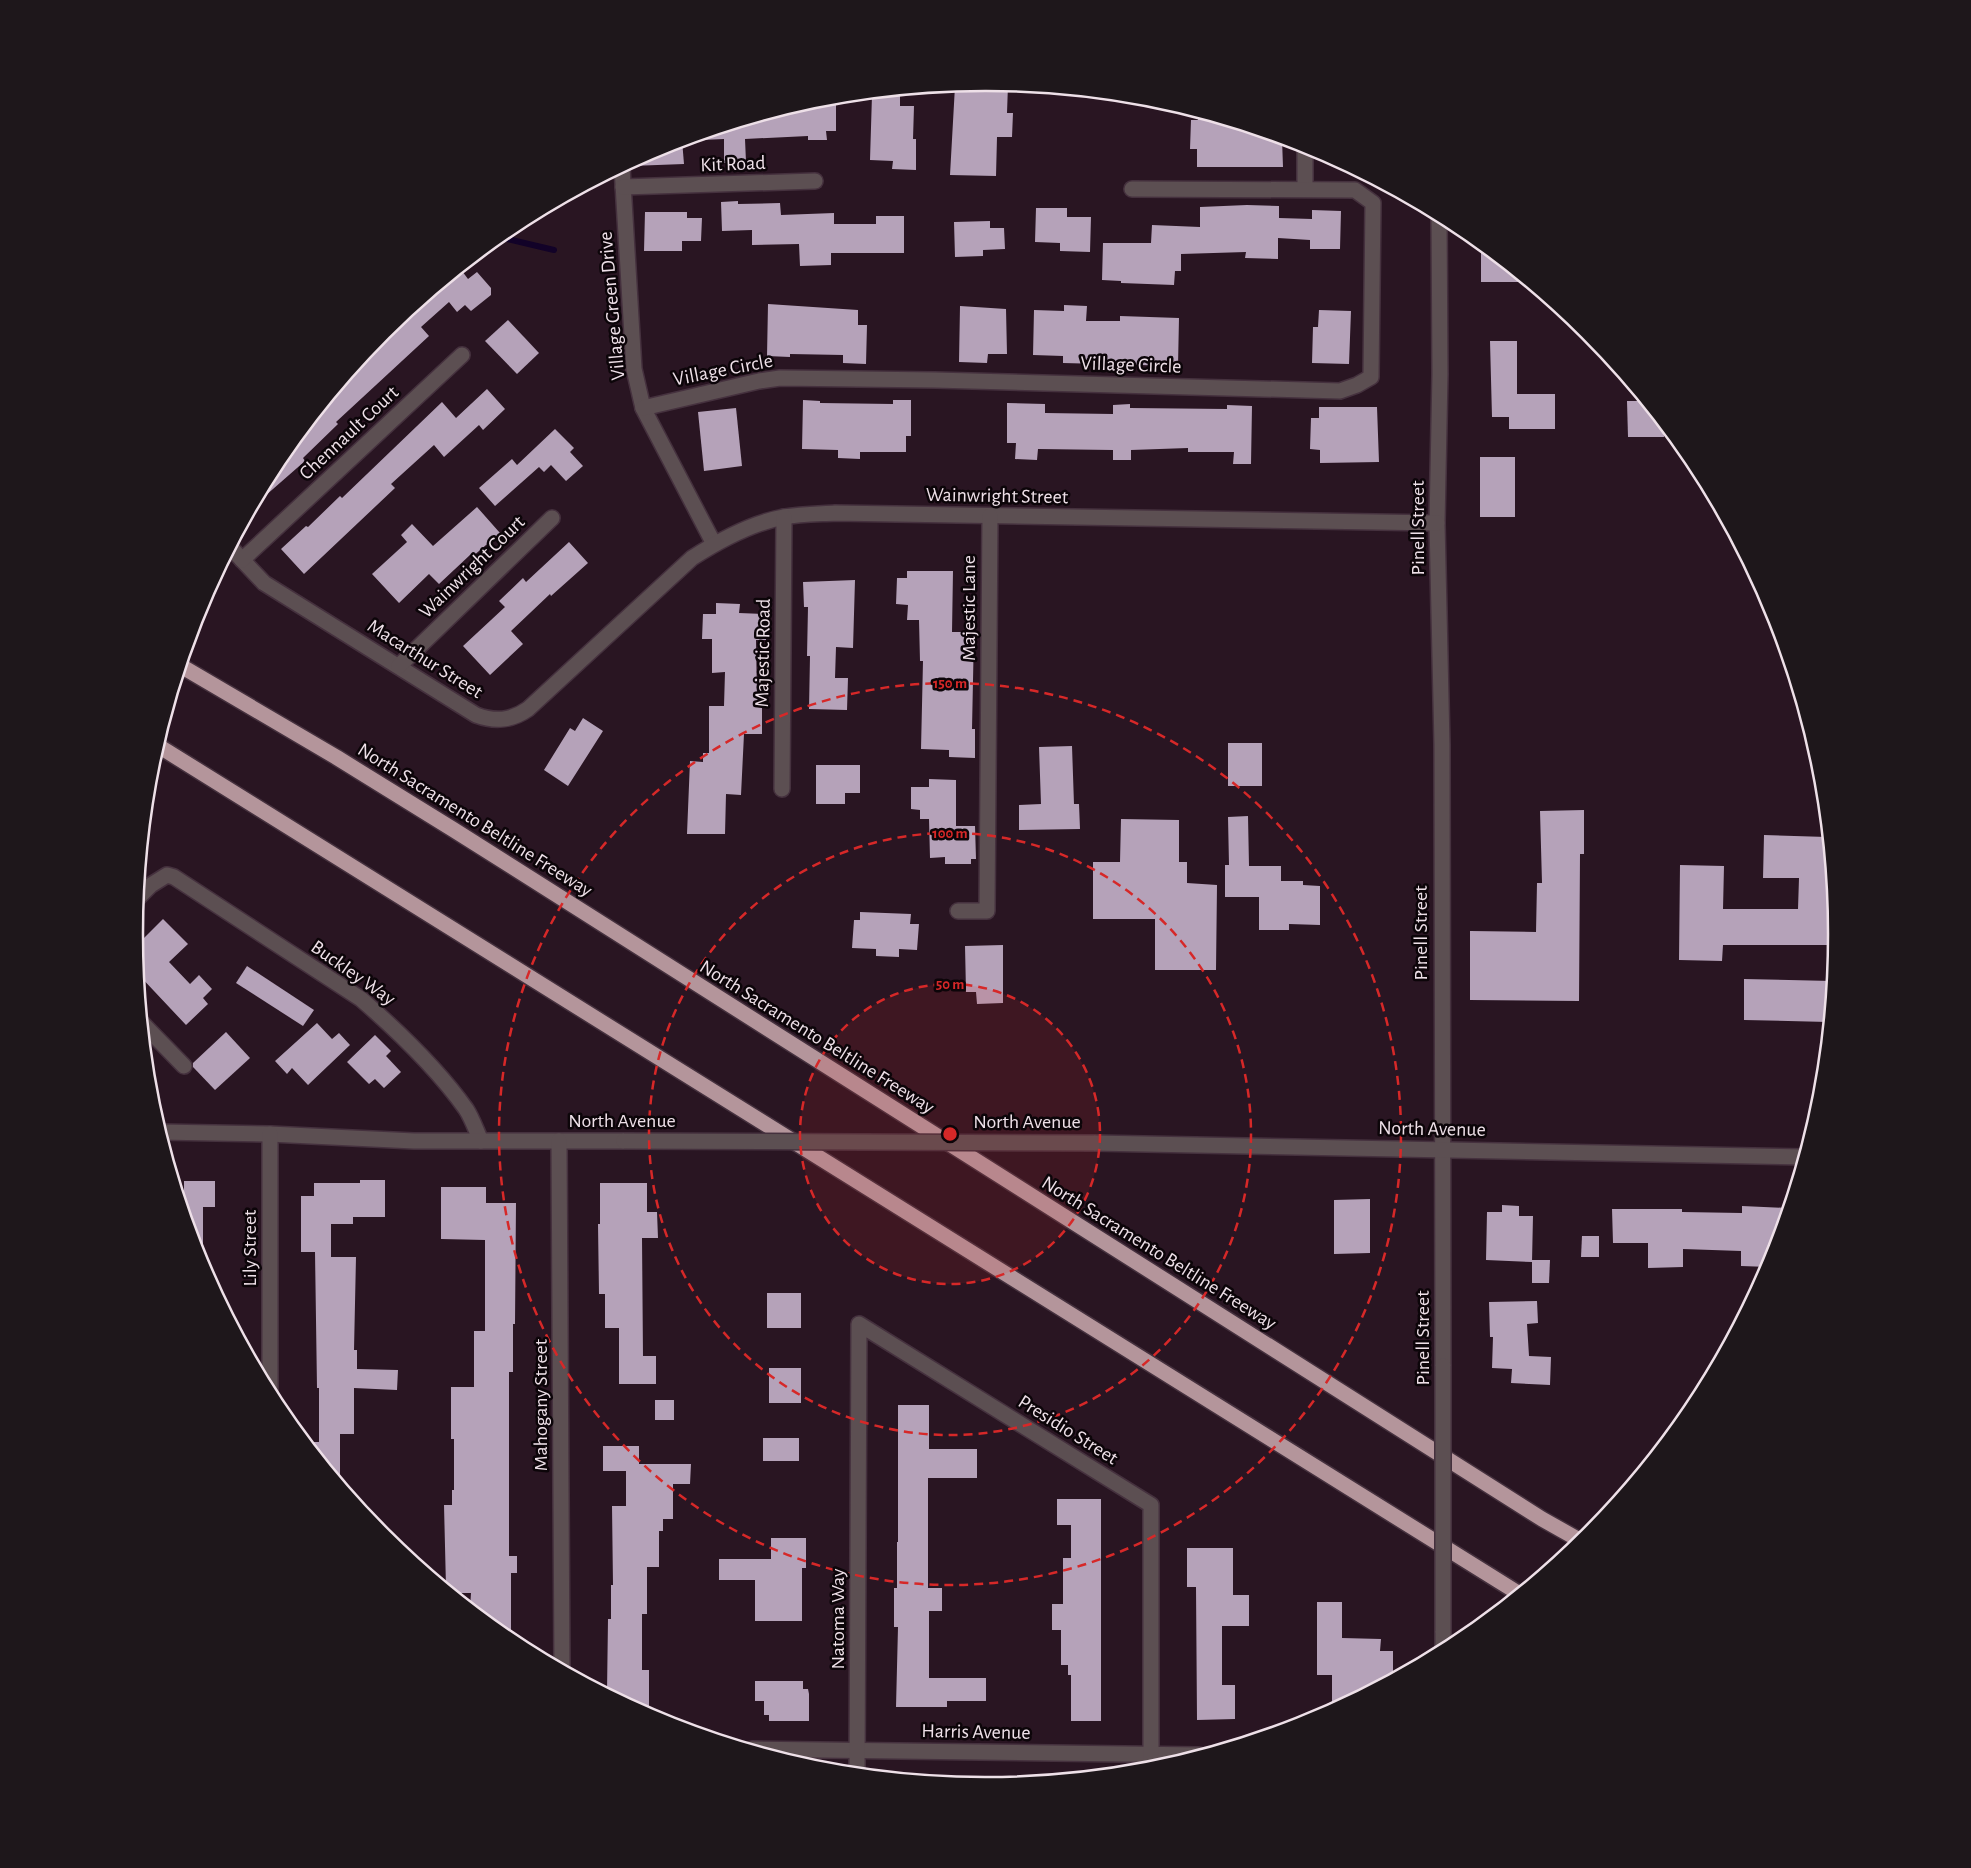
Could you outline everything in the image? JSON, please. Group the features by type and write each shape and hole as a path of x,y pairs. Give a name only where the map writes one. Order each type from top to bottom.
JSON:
{"highway":[{"name":"North Sacramento Beltline Freeway","path":"185,669 336,757 437,820 1512,1500 1574,1537"},
{"path":"164,749 1514,1591"},
{"path":"163,753 188,765"}],"street":[{"path":"1305,154 1305,189"},
{"name":"Village Green Drive","path":"622,174 634,369 643,408 714,544"},
{"name":"Kit Road","path":"623,187 815,181"},
{"name":"Village Circle","path":"643,408 751,382 780,378 934,380 1340,391 1357,385 1371,377 1373,203 1355,190 1132,189"},
{"name":"Pinell Street","path":"1439,224 1440,374 1437,523 1442,745 1443,1642"},
{"name":"Chennault Court","path":"242,560 462,355"},
{"name":"Wainwright Street","path":"600,644 692,558 714,544 758,524 784,517 835,513 1437,523"},
{"name":"Majestic Lane","path":"958,911 988,911 990,516"},
{"name":"Majestic Road","path":"782,789 784,517"},
{"name":"Wainwright Court","path":"399,666 552,518"},
{"name":"Macarthur Street","path":"235,552 264,584 476,715 488,719 502,720 519,716 600,644"},
{"name":"Buckley Way","path":"145,891 167,875 182,882 361,999 386,1020 425,1060 467,1110 481,1141"},
{"path":"149,1030 184,1066"},
{"name":"North Avenue","path":"167,1132 270,1134 414,1141 1094,1143 1799,1156"},
{"name":"Lily Street","path":"270,1134 270,1378"},
{"name":"Mahogany Street","path":"559,1141 562,1663"},
{"name":"Presidio Street","path":"858,1465 859,1324 1151,1505 1151,1761"},
{"name":"Natoma Way","path":"857,1767 858,1465"},
{"name":"Harris Avenue","path":"768,1748 1177,1755"}],"building":[{"path":"955,92 1008,92 1007,113 1013,113 1012,137 997,137 996,176 950,175"},
{"path":"900,96 900,106 914,106 913,139 916,139 916,170 892,169 893,161 870,160 872,99"},
{"path":"836,104 836,131 826,131 827,140 808,140 808,136 745,139 746,162 724,163 724,139 704,140 767,120"},
{"path":"1191,120 1204,120 1282,146 1283,167 1197,167 1197,149 1190,149"},
{"path":"683,148 684,164 640,166"},
{"path":"738,201 738,204 780,203 781,215 834,213 834,224 876,224 876,216 904,216 904,253 831,253 831,265 800,266 799,244 752,245 752,230 722,231 721,202"},
{"path":"1279,206 1279,218 1312,219 1312,210 1341,211 1340,249 1310,249 1310,240 1278,238 1278,259 1245,258 1246,252 1181,254 1181,271 1175,271 1174,285 1121,283 1121,281 1102,280 1103,243 1151,243 1152,225 1200,227 1200,207"},
{"path":"1036,208 1067,208 1067,217 1091,217 1090,252 1060,251 1060,243 1035,242"},
{"path":"645,212 687,212 687,218 702,218 701,241 682,241 682,251 644,251"},
{"path":"990,221 990,228 1004,228 1005,249 983,250 983,256 955,257 954,222"},
{"path":"1481,252 1519,282 1481,282"},
{"path":"463,272 468,279 477,272 491,288 491,295 471,311 465,305 457,312 449,302 421,327 429,336 336,422 338,424 303,458 305,461 268,493 317,421 352,378 430,300"},
{"path":"768,304 858,310 858,325 867,325 866,364 843,363 843,355 790,354 790,357 767,356"},
{"path":"1064,305 1087,306 1086,321 1120,321 1120,316 1179,318 1178,366 1063,363 1063,356 1033,355 1034,310 1064,311"},
{"path":"960,306 1006,309 1007,354 988,354 987,363 959,362"},
{"path":"1319,310 1351,311 1349,364 1312,363 1313,327 1318,327"},
{"path":"508,320 539,353 517,374 485,341"},
{"path":"1490,341 1517,341 1517,394 1555,394 1555,429 1509,429 1509,417 1492,417"},
{"path":"487,389 505,409 483,430 479,425 444,457 434,445 391,484 395,488 304,574 281,549 306,526 308,527 340,496 342,498 442,402 456,418"},
{"path":"803,400 820,401 820,403 893,404 893,400 911,400 911,436 906,436 906,452 860,452 860,459 838,458 838,450 802,449"},
{"path":"1627,401 1638,401 1664,437 1628,437"},
{"path":"1007,403 1045,404 1045,413 1113,414 1113,405 1130,404 1130,408 1227,409 1227,405 1252,406 1251,464 1233,464 1234,452 1188,452 1188,448 1131,450 1131,460 1113,460 1113,450 1038,449 1037,460 1015,459 1016,443 1007,443"},
{"path":"1319,407 1377,407 1379,462 1320,463 1320,450 1310,449 1311,418 1319,418"},
{"path":"736,408 742,466 704,471 698,412"},
{"path":"555,429 574,448 570,452 583,466 566,481 551,465 544,472 539,467 495,506 479,488 512,459 517,465"},
{"path":"1480,457 1515,457 1515,517 1480,517"},
{"path":"477,507 500,533 472,557 470,555 439,584 429,574 399,603 372,574 407,542 401,535 412,524 433,546"},
{"path":"569,542 588,563 551,596 550,594 511,631 523,644 490,675 463,646 505,607 499,601 523,578 526,582"},
{"path":"907,571 953,571 952,632 974,632 972,729 975,729 975,758 949,757 949,750 921,749 923,661 920,661 919,620 907,620 908,605 896,604 897,578 907,578"},
{"path":"855,580 853,648 836,647 835,678 848,678 847,710 809,709 810,656 807,656 808,607 804,607 803,582"},
{"path":"716,603 740,604 739,613 766,614 766,640 756,640 757,698 762,698 762,734 744,734 741,795 726,794 725,834 687,834 690,761 703,762 703,753 709,753 709,706 724,706 725,672 712,673 712,639 702,639 703,614 716,614"},
{"path":"583,718 603,731 568,786 544,770 570,728 575,731"},
{"path":"1228,743 1262,743 1262,786 1228,786"},
{"path":"1072,746 1074,804 1079,804 1080,829 1019,830 1019,805 1041,804 1039,747"},
{"path":"816,765 860,765 860,793 845,793 845,804 816,804"},
{"path":"929,779 956,780 956,826 975,826 976,859 971,859 971,864 945,864 945,857 930,858 929,819 920,819 920,810 911,809 911,787 929,787"},
{"path":"1584,810 1584,854 1580,854 1579,1001 1470,1000 1470,931 1536,932 1537,883 1542,883 1540,811"},
{"path":"1248,816 1249,866 1281,866 1281,881 1303,881 1303,885 1320,886 1320,925 1289,924 1289,930 1259,930 1259,897 1225,897 1225,865 1229,865 1228,817"},
{"path":"1121,819 1179,820 1179,862 1187,862 1187,883 1217,885 1216,970 1155,970 1155,919 1093,919 1093,862 1120,862"},
{"path":"1764,835 1822,837 1826,879 1828,945 1723,945 1722,961 1679,960 1680,865 1724,866 1723,909 1798,909 1799,878 1763,878"},
{"path":"860,912 911,914 910,924 919,924 917,950 899,949 899,957 876,956 876,949 852,948 854,920 860,920"},
{"path":"163,919 188,944 169,962 190,984 199,975 212,989 203,998 208,1004 186,1025 145,981 143,939"},
{"path":"1003,945 1003,1003 977,1004 976,992 966,992 965,946"},
{"path":"247,966 314,1010 303,1026 236,983"},
{"path":"1744,979 1826,981 1823,1022 1744,1020"},
{"path":"317,1023 332,1039 339,1033 350,1045 308,1085 292,1068 287,1074 275,1061"},
{"path":"226,1032 250,1058 215,1090 193,1067 193,1063"},
{"path":"375,1035 391,1051 386,1056 401,1072 384,1088 375,1079 369,1084 347,1062"},
{"path":"360,1180 385,1180 385,1217 353,1217 353,1224 331,1224 331,1257 356,1257 354,1350 357,1350 357,1369 398,1370 397,1390 354,1388 354,1434 340,1434 340,1475 313,1442 319,1442 315,1252 301,1252 301,1196 314,1196 314,1183 360,1183"},
{"path":"184,1181 215,1181 215,1207 203,1207 203,1247 187,1205 184,1195"},
{"path":"600,1183 647,1183 647,1212 657,1212 658,1238 642,1238 643,1356 656,1356 656,1384 619,1384 619,1328 605,1328 605,1294 599,1294 598,1224 600,1224"},
{"path":"441,1187 486,1187 486,1203 516,1203 515,1324 513,1324 513,1372 509,1372 509,1556 517,1556 517,1573 511,1573 511,1631 470,1602 471,1593 460,1593 446,1581 444,1505 452,1505 452,1490 454,1490 454,1439 451,1439 451,1387 474,1387 474,1331 485,1331 485,1240 441,1239"},
{"path":"1370,1199 1370,1253 1334,1254 1334,1200"},
{"path":"1502,1205 1519,1206 1519,1216 1533,1216 1532,1262 1486,1260 1487,1212 1502,1212"},
{"path":"1742,1206 1783,1208 1760,1267 1741,1266 1741,1251 1683,1249 1683,1267 1648,1268 1648,1243 1613,1243 1612,1209 1682,1209 1682,1212 1742,1213"},
{"path":"1582,1236 1599,1236 1599,1257 1581,1257"},
{"path":"1532,1260 1550,1260 1549,1283 1532,1283"},
{"path":"767,1293 801,1293 801,1328 767,1328"},
{"path":"1537,1301 1538,1323 1527,1324 1529,1356 1551,1357 1550,1385 1511,1383 1512,1369 1492,1368 1493,1337 1490,1337 1489,1302"},
{"path":"769,1368 801,1368 801,1403 769,1403"},
{"path":"655,1400 674,1400 674,1420 655,1420"},
{"path":"898,1405 929,1405 929,1449 977,1449 977,1478 928,1478 928,1588 942,1588 942,1611 929,1611 929,1678 986,1678 986,1701 947,1701 947,1707 896,1707 898,1627 894,1627 894,1588 897,1588"},
{"path":"763,1438 799,1438 799,1461 763,1461"},
{"path":"603,1446 639,1446 639,1464 691,1464 690,1484 673,1484 673,1519 663,1519 663,1531 659,1531 659,1567 647,1567 647,1614 642,1614 642,1670 649,1670 649,1707 607,1687 608,1619 611,1619 611,1585 613,1585 612,1506 626,1506 626,1471 603,1471"},
{"path":"1057,1499 1101,1499 1101,1721 1071,1721 1071,1675 1068,1675 1068,1665 1061,1665 1061,1630 1052,1630 1052,1604 1063,1604 1063,1558 1071,1558 1071,1525 1057,1525"},
{"path":"771,1538 806,1538 806,1568 802,1568 802,1621 755,1621 755,1580 719,1580 719,1559 771,1559"},
{"path":"1187,1548 1233,1548 1233,1595 1249,1595 1249,1626 1222,1626 1222,1685 1235,1685 1235,1719 1197,1720 1196,1587 1187,1587"},
{"path":"1317,1602 1342,1602 1342,1638 1381,1639 1380,1651 1393,1651 1393,1671 1332,1702 1332,1675 1317,1675"},
{"path":"755,1681 803,1681 803,1689 808,1689 809,1694 809,1721 769,1721 769,1715 764,1715 764,1701 755,1701"}],"waterway":[{"path":"508,239 554,250"}]}
